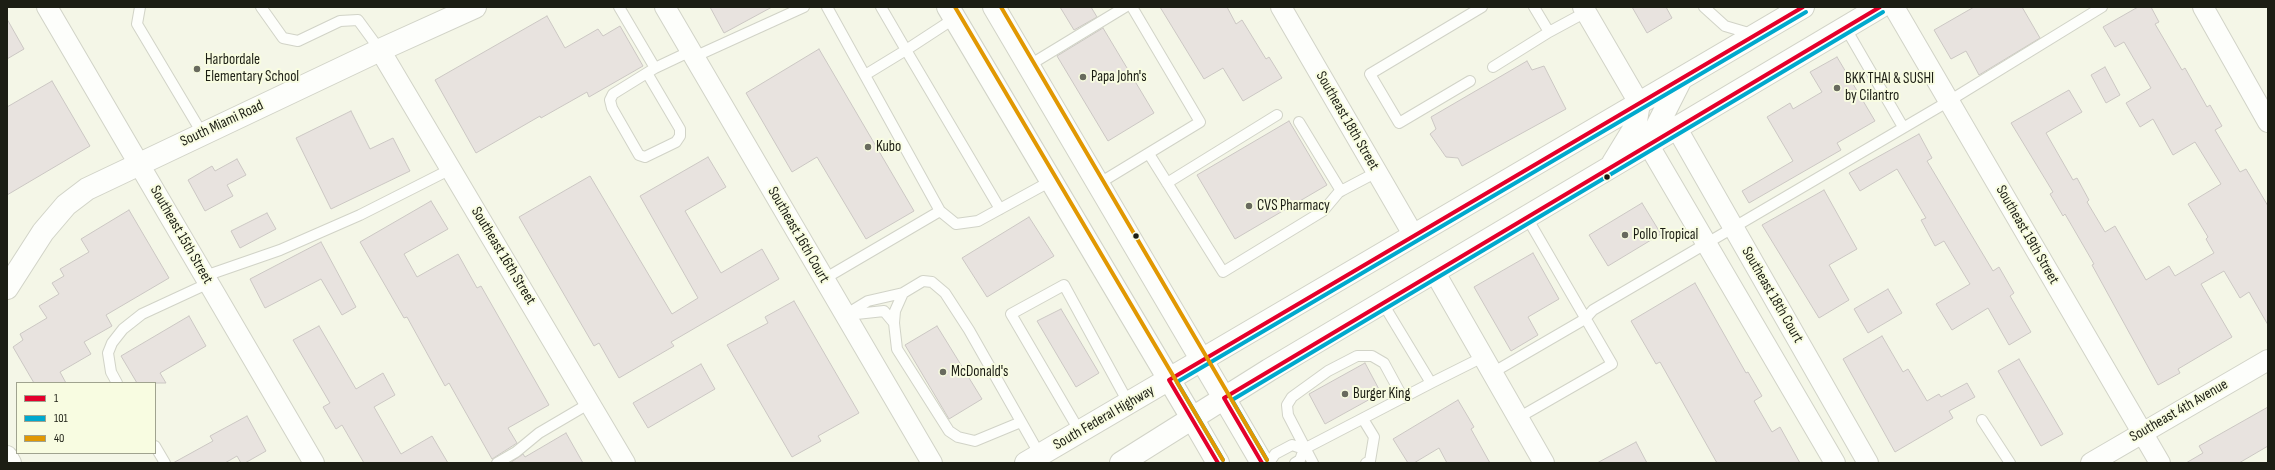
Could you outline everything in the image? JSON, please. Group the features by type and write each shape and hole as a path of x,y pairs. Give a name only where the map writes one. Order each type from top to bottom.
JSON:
{"main road":[{"name":"South Miami Road","path":"7,288 43,232 66,205 87,189 202,133 475,7"},
{"name":"South Federal Highway","path":"1033,459 1129,404 1802,7"},
{"path":"1121,463 1224,398 1382,302 1880,7"},
{"path":"998,8 1028,66 1262,463"},
{"path":"951,12 1218,463"},
{"path":"1648,144 1681,79"},
{"path":"1611,166 1635,127 1639,103"}],"street":[{"name":"Southeast 15th Street","path":"47,7 314,463"},
{"name":"Southeast 16th Court","path":"665,7 932,463"},
{"name":"Southeast 18th Street","path":"1281,7 1414,236"},
{"name":"Southeast 19th Street","path":"1894,7 2160,463"},
{"path":"2203,7 2268,122"},
{"path":"1584,9 1639,103"},
{"name":"Southeast 16th Street","path":"380,50 625,463"},
{"name":"Southeast 18th Court","path":"1676,127 1868,463"},
{"name":"Southeast 18th Court","path":"1648,144 1835,463"},
{"path":"1434,271 1542,463"},
{"name":"Southeast 4th Avenue","path":"2091,463 2268,360"},
{"path":"7,456 11,463"}],"lane":[{"path":"140,7 137,24 202,133"},
{"path":"261,7 283,38 298,41 340,21 358,20 380,50"},
{"path":"619,7 651,70 680,129 680,136 676,142 645,158 639,155 612,108 610,100 613,94 651,70 804,7"},
{"path":"827,7 940,211 956,224 978,221 1051,181"},
{"path":"881,7 1000,209"},
{"path":"1028,66 1125,7"},
{"path":"1098,184 1200,122 1132,7"},
{"path":"1470,81 1399,123 1370,74 1482,7"},
{"path":"1534,7 1549,32"},
{"path":"1295,463 1300,460 1304,449 1431,384 1488,365 1585,319 1592,310 1733,226 1949,101 2102,7"},
{"path":"1493,67 1584,9"},
{"path":"1706,9 1725,26 1738,31 1756,34"},
{"path":"865,75 906,50 951,12"},
{"path":"1845,27 1903,127"},
{"path":"1167,183 1277,115"},
{"path":"1300,122 1340,192"},
{"path":"1149,154 1223,272 1323,212 1340,192 1377,172"},
{"path":"116,382 111,372 108,352 123,329 142,314 207,280 360,215 451,169"},
{"path":"824,279 940,211"},
{"path":"1518,418 1612,364 1526,216"},
{"path":"845,315 868,301 903,293 923,281 932,282 946,293 969,330 1021,422 1033,459"},
{"path":"1080,432 1011,314 1064,285 1129,404"},
{"path":"903,293 895,311 894,323 897,349 949,431 958,437 975,440 1021,422"},
{"path":"1382,302 1431,384"},
{"path":"845,315 884,311 894,323"},
{"path":"1313,463 1304,449 1288,415 1287,406 1292,397 1328,371 1357,356 1372,356 1384,363 1403,398"},
{"path":"497,463 516,452 539,433 590,403"},
{"path":"1363,418 1374,437 1370,461 1366,463"},
{"path":"1982,420 2010,463"},
{"path":"1269,463 1275,454 1292,445 1304,449"},
{"path":"156,448 165,463"}],"building":[{"path":"710,7 772,7 724,33"},
{"path":"1060,7 1091,7 1097,17 1074,30"},
{"path":"1160,7 1227,7 1236,24 1242,20 1266,59 1269,57 1282,78 1243,101 1223,68 1204,79"},
{"path":"1632,7 1666,7 1672,18 1647,33"},
{"path":"1974,7 2022,7 2040,38 1979,75 1966,51 1951,59 1934,30"},
{"path":"2138,7 2151,7 2159,22 2155,24 2182,70 2185,68 2207,107 2210,105 2222,126 2215,130 2240,172 2246,169 2268,206 2268,325 2249,292 2240,298 2224,271 2201,284 2232,337 2178,369 2180,373 2158,385 2092,265 2094,264 2065,214 2063,216 2050,194 2053,192 2011,123 2069,90 2082,112 2046,133 2073,180 2077,178 2089,200 2087,202 2105,232 2115,226 2146,280 2169,266 2175,276 2214,253 2206,239 2208,237 2188,204 2221,184 2195,142 2173,155 2153,119 2140,127 2126,103 2151,88 2124,42 2115,47 2103,27"},
{"path":"547,16 565,48 598,29 603,36 620,26 643,66 589,97 587,92 541,118 540,116 476,153 435,80"},
{"path":"7,19 24,49 7,59"},
{"path":"1103,28 1154,113 1108,141 1057,56"},
{"path":"819,49 914,211 866,239 817,157 792,172 746,93"},
{"path":"1837,57 1875,121 1837,143 1841,150 1749,203 1742,191 1793,161 1767,117 1790,103 1793,109 1822,92 1810,72"},
{"path":"1527,61 1532,70 1544,66 1566,109 1462,166 1458,158 1446,157 1430,134 1436,129 1431,117"},
{"path":"2105,67 2120,95 2106,103 2091,75"},
{"path":"52,81 90,146 7,195 7,107"},
{"path":"351,111 370,149 393,138 410,171 331,209 296,138"},
{"path":"1289,121 1327,185 1235,239 1197,175"},
{"path":"1919,134 1932,158 1927,161 1993,271 1999,267 2014,293 2010,296 2031,332 2009,345 1988,308 1952,330 1936,304 1970,284 1944,241 1935,246 1921,220 1926,218 1897,169 1860,191 1849,173"},
{"path":"708,157 726,187 685,211 721,273 762,249 779,279 671,342 674,346 619,378 599,343 594,346 519,217 590,176 672,314 698,298 640,196"},
{"path":"237,159 246,175 227,185 233,196 205,211 188,180 212,166 215,171"},
{"path":"1824,190 1857,249 1829,265 1849,300 1819,318 1762,225"},
{"path":"431,201 448,229 404,254 417,277 458,254 477,288 481,286 549,405 508,428 517,443 492,459 449,383 445,386 407,317 404,318 360,242"},
{"name":"Pollo Tropical","path":"1642,203 1661,234 1608,266 1589,235"},
{"path":"129,210 169,278 106,315 112,326 84,342 91,354 60,372 65,382 33,382 13,347 23,340 20,334 47,318 39,306 59,294 52,283 64,276 60,269 89,252 81,239"},
{"path":"267,213 276,229 240,248 231,231"},
{"path":"1029,217 1054,256 987,297 962,258"},
{"path":"321,242 356,307 342,315 321,279 265,308 250,279"},
{"path":"1533,253 1559,299 1528,317 1538,335 1511,351 1474,287"},
{"path":"1695,283 1746,373 1748,372 1762,396 1754,401 1772,432 1780,427 1800,463 1717,463 1660,362 1656,364 1631,321"},
{"path":"1888,289 1902,313 1868,333 1854,309"},
{"path":"794,301 859,413 818,436 821,441 792,457 727,345 768,323 765,317"},
{"path":"1061,309 1099,373 1076,387 1037,321"},
{"path":"189,316 206,346 160,373 166,383 136,382 121,356"},
{"path":"319,326 356,389 383,373 395,395 374,407 401,454 432,436 448,463 364,463 342,425 336,429 323,407 330,403 293,340"},
{"name":"McDonald's","path":"937,326 982,399 949,419 905,345"},
{"path":"1882,336 1903,372 1908,369 1927,401 1939,394 1941,397 1967,383 1975,397 1949,411 1953,418 1895,452 1843,359"},
{"path":"2019,359 2063,434 2041,446 1998,371"},
{"name":"Burger King","path":"1365,363 1381,393 1325,424 1309,394"},
{"path":"701,364 715,389 648,428 633,403"},
{"path":"1458,400 1474,427 1471,429 1490,463 1447,463 1439,448 1414,463 1408,463 1393,439"},
{"path":"2268,407 2268,446 2239,463 2186,463 2203,453 2199,446"},
{"path":"247,416 266,451 245,463 241,463 237,456 225,463 173,463 213,441 210,436"},
{"path":"566,433 583,463 510,463 523,454 525,457"},
{"path":"1636,442 1647,463 1597,463"}],"transit line":[{"name":"40","path":"955,7 1223,460"},
{"name":"40","path":"1001,7 1267,460"},
{"name":"1","path":"1218,463 1169,380 1803,7"},
{"name":"1","path":"1262,463 1224,398 1880,7"},
{"name":"101","path":"1223,460 1177,382 1806,12"},
{"name":"101","path":"1267,460 1232,400 1883,12"}],"place":[{"name":"Harbordale Elementary School","path":"197,69"},
{"name":"Papa John's","path":"1083,77"},
{"name":"BKK THAI & SUSHI by Cilantro","path":"1837,88"},
{"name":"Kubo","path":"868,147"},
{"name":"CVS Pharmacy","path":"1249,206"},
{"name":"Pollo Tropical","path":"1625,235"},
{"name":"McDonald's","path":"943,372"},
{"name":"Burger King","path":"1345,394"}]}
